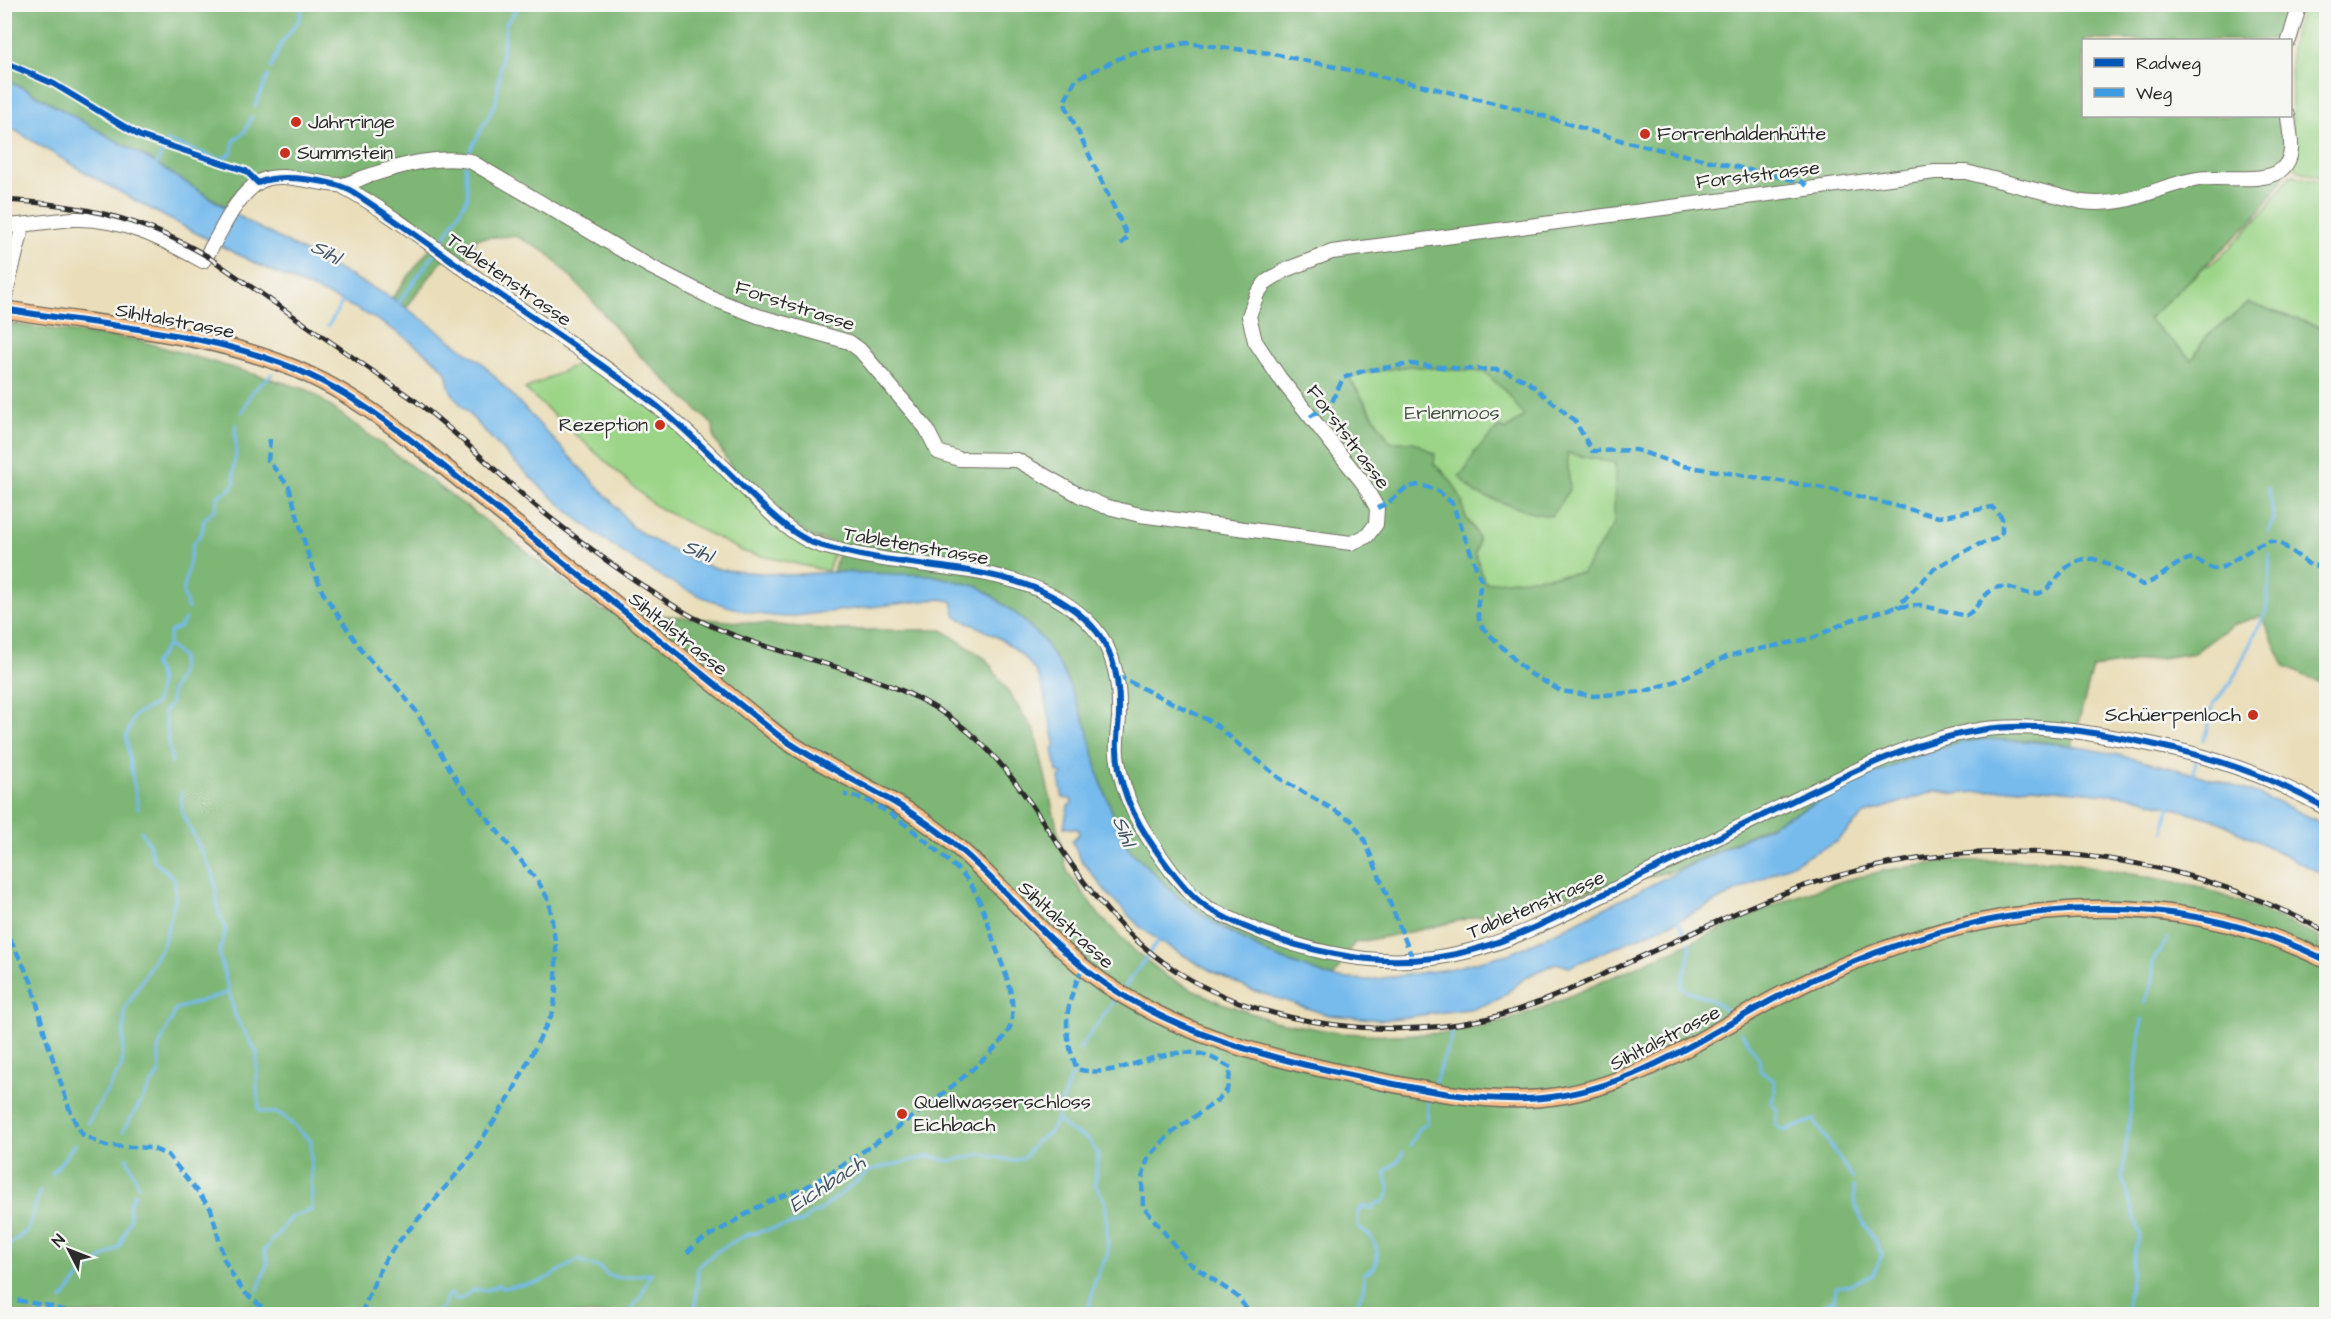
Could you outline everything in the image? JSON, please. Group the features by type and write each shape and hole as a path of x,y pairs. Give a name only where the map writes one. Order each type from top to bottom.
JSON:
{"main road":[{"name":"Sihltalstrasse","path":"4,309 146,331 239,350 309,375 355,400 410,439 778,735 825,766 903,808 947,839 981,868 1056,944 1093,975 1147,1009 1213,1038 1300,1064 1443,1093 1496,1099 1527,1099 1582,1092 1628,1078 1840,966 1915,938 1991,920 2074,909 2124,908 2172,913 2227,923 2257,932 2326,960"}],"street":[{"path":"2289,39 2300,4"},
{"name":"Forststrasse","path":"23,225 74,219 100,220 136,229 203,261 238,204 258,183 268,178 342,186 374,174 439,159 453,158 470,161 648,266 716,300 758,316 849,342 860,350 926,428 938,452 959,459 1017,460 1032,466 1079,495 1104,506 1140,514 1351,543 1367,536 1376,524 1377,508 1363,483 1279,377 1255,340 1249,316 1257,294 1266,282 1285,270 1332,252 1935,172 1966,172 2082,202 2097,204 2118,202 2139,198 2200,178 2260,177 2277,173 2285,167 2291,152 2288,117"},
{"name":"Tabletenstrasse","path":"342,186 422,238 657,406 784,525 813,543 866,557 957,569 1030,585 1052,594 1075,610 1095,629 1109,649 1117,676 1119,714 1117,760 1134,816 1149,842 1180,882 1206,907 1287,942 1331,954 1372,960 1414,962 1473,951 1501,942 1567,913 1742,825 1890,756 1942,738 1980,730 2012,727 2062,729 2209,756 2270,778 2326,808"},
{"path":"4,225 23,225 4,300"}],"green space":[{"path":"5,4 2297,5 2286,39 2082,39 2082,117 2285,117 2288,151 2284,176 2269,199 2251,222 2148,319 2192,360 2206,337 2249,303 2326,329 2326,685 2285,667 2261,616 2232,625 2194,653 2093,668 2072,746 2038,741 1978,740 1948,746 1864,779 1680,869 1354,943 1333,978 1270,955 1221,927 1178,897 1129,849 1117,825 1043,640 1020,617 980,587 931,575 833,572 841,545 811,536 784,517 734,472 714,438 713,425 639,355 583,290 546,252 516,236 478,238 462,265 447,254 406,308 392,298 434,243 343,177 254,173 225,206 26,89 5,80","holes":["1410,366 1485,372 1509,395 1524,416 1506,430 1499,427 1475,452 1467,468 1459,476 1475,493 1532,513 1551,516 1570,490 1567,453 1615,463 1614,524 1582,573 1485,583 1475,553 1478,536 1465,515 1462,502 1454,486 1447,476 1434,465 1435,454 1414,442 1390,442 1349,378 1362,373"]},
{"path":"2302,5 2326,5 2326,179 2300,171 2293,164 2292,43"},
{"path":"2293,175 2326,184 2326,329 2249,303 2206,337 2192,361 2148,319 2205,266 2210,265 2243,235"},
{"path":"5,323 138,340 308,390 505,535 601,610 835,630 942,630 986,659 1035,732 1067,871 1099,915 1135,951 1169,978 1219,1002 1274,1021 1340,1033 1395,1035 1445,1033 1499,1023 1547,1006 1791,898 1839,882 1887,870 1951,861 2056,860 2197,886 2256,908 2319,937 2320,958 2326,963 2326,1314 5,1314"},
{"path":"588,359 834,552 828,571 744,552 655,506 525,389"},
{"name":"Erlenmoos","path":"1410,366 1485,372 1509,395 1524,416 1475,452 1467,468 1567,453 1616,463 1614,524 1582,573 1485,584 1475,553 1475,529 1465,517 1461,499 1442,470 1434,465 1414,442 1390,442 1349,377"}],"water":[{"path":"4,80 26,89 152,161 250,223 392,298 422,319 482,363 615,505 632,527 656,542 699,563 723,570 789,575 833,572 931,575 980,587 1020,617 1043,640 1063,671 1087,727 1099,777 1117,825 1129,849 1178,897 1221,927 1270,955 1333,978 1369,980 1449,969 1511,953 1877,773 1932,751 1980,739 2052,743 2103,752 2200,775 2264,797 2326,826 2326,876 2216,820 2132,796 2031,787 1955,794 1935,791 1865,814 1836,842 1679,920 1569,967 1556,963 1526,977 1501,998 1476,1008 1383,1020 1328,1015 1249,989 1213,972 1159,941 1139,926 1108,894 1080,858 1072,841 1079,834 1078,829 1064,827 1068,806 1072,803 1071,799 1063,798 1059,778 1063,774 1057,772 1053,748 1056,746 1041,683 1027,660 1017,651 993,635 956,617 952,601 939,599 786,617 742,610 698,595 655,573 612,545 534,481 462,406 450,389 445,371 418,347 366,314 253,262 158,213 5,124"}],"waterway":[{"path":"271,68 281,44 299,20 304,4"},
{"path":"467,156 496,102 506,23 521,4"},
{"path":"255,106 268,76 265,82"},
{"path":"232,149 235,139 244,133 252,117"},
{"path":"167,141 220,159 232,152"},
{"path":"156,167 162,152"},
{"path":"440,245 468,197 465,165"},
{"path":"397,305 435,253"},
{"path":"328,326 344,300"},
{"path":"242,412 252,392 272,374"},
{"path":"188,609 183,593 193,544 202,533 204,520 215,509 219,495 228,491 235,483 233,474 236,424"},
{"path":"2268,487 2274,519 2268,531"},
{"path":"2204,740 2214,703 2232,681 2266,611 2270,577 2269,554"},
{"path":"172,763 164,712 171,703 171,692 180,674 182,658 168,645 170,632 180,627 185,619"},
{"path":"138,808 126,737 135,715 156,704 159,678 153,665 168,645"},
{"path":"2192,775 2197,759"},
{"path":"181,792 182,812 214,876 218,910 226,929 219,954 236,1018 257,1052 257,1093 260,1111 281,1114 311,1141 312,1210 291,1217 264,1251 268,1262 258,1290"},
{"path":"2164,832 2170,804"},
{"path":"88,1123 122,1066 125,1009 163,945 176,896 174,878 154,861 149,843 141,831"},
{"path":"1677,918 1684,932"},
{"path":"2144,1003 2153,982 2153,961 2168,938"},
{"name":"Eichbach","path":"1124,988 1159,940"},
{"path":"1689,942 1689,958 1681,987 1717,1003 1729,1014"},
{"path":"123,1131 160,1071 158,1049 176,1009 229,992"},
{"name":"Eichbach","path":"1079,1050 1116,998"},
{"path":"2126,1314 2134,1254 2140,1234 2122,1178 2142,1019"},
{"path":"1435,1082 1454,1030"},
{"path":"1741,1032 1759,1059 1760,1070 1774,1081 1775,1092 1771,1103 1778,1111 1775,1125 1784,1131 1814,1120 1853,1179"},
{"name":"Eichbach","path":"695,1314 698,1267 717,1251 746,1235 802,1222 871,1170 930,1156 950,1161 982,1154 1014,1161 1026,1156 1035,1143 1050,1132 1057,1119 1071,1074"},
{"path":"1410,1145 1420,1128 1427,1124 1428,1101"},
{"path":"1057,1119 1068,1130 1088,1139 1098,1154 1095,1184 1106,1202 1108,1253 1095,1280 1088,1314"},
{"path":"52,1174 75,1144"},
{"path":"1356,1314 1364,1287 1364,1273 1374,1268 1377,1258 1373,1241 1358,1226 1358,1211 1364,1206 1372,1209 1376,1203 1382,1203 1386,1198 1389,1194 1389,1187 1385,1172 1399,1160 1403,1152"},
{"path":"127,1158 138,1185"},
{"path":"1808,1314 1820,1312 1826,1303 1834,1300 1836,1287 1845,1286 1873,1275 1882,1255 1859,1214 1854,1197 1854,1187"},
{"path":"4,1249 28,1230 40,1191"},
{"path":"62,1300 85,1271 119,1247 130,1219 129,1205 135,1193"},
{"name":"Eichbach","path":"434,1314 442,1308 447,1296 452,1294 455,1299 461,1299 473,1290 487,1290 499,1285 503,1288 540,1282 579,1260 618,1277 652,1273"},
{"path":"629,1314 642,1294 650,1274"}],"railway":[{"path":"4,200 58,205 109,215 158,232 207,256 417,402 545,514 610,563 672,604 693,617 728,633 872,679 907,693 940,711 972,735 1001,765 1096,898 1122,927 1149,951 1179,972 1210,990 1245,1004 1282,1015 1322,1023 1363,1027 1424,1028 1485,1019 1548,999 1747,908 1818,881 1891,863 1965,854 2040,852 2113,860 2186,875 2257,899 2326,932"}],"marked path":[{"path":"1121,244 1128,237 1064,102 1076,79 1131,53 1187,43 1269,53 1420,85 1527,111 1623,141 1802,182 1810,188"},
{"path":"1310,417 1332,402 1343,378 1363,371 1410,364 1502,370 1527,381 1575,421 1592,451 1636,450 1684,466 1830,489 1939,517 1992,507 2002,518 2002,532 1995,539 1977,545 1935,568 1897,607"},
{"path":"270,439 268,460 289,487 310,561 323,593 363,652 391,680 416,711 457,781 539,883 549,901 556,948 556,992 553,1012 512,1093 467,1162 395,1246 382,1265 361,1314"},
{"path":"1377,508 1388,503 1407,487 1420,485 1437,490 1452,503 1481,580 1477,610 1481,626 1527,672 1561,691 1594,696 1646,691 1676,681 1731,655 1813,638 1851,620 1897,607 1919,605 1966,616 1985,595 1998,587 2036,594 2048,588 2065,569 2085,559 2105,562 2143,585 2157,579 2185,560 2193,558 2213,569 2223,567 2269,541 2280,543 2310,565 2326,567"},
{"path":"1117,676 1212,722 1279,778 1351,820 1364,839 1414,962"},
{"path":"687,1253 702,1240 760,1206 804,1188 883,1138 979,1064 1000,1043 1010,1027 1012,1007 1009,987 982,908 969,881 898,819 870,802 844,795"},
{"path":"4,927 31,981 46,1038 69,1108 83,1135 106,1146 151,1148 168,1155 211,1209 224,1259 233,1276 243,1291 270,1314"},
{"path":"1083,967 1072,994 1067,1018 1069,1042 1077,1069 1108,1070 1169,1054 1185,1053 1205,1055 1231,1068 1227,1090 1218,1100 1170,1134 1148,1158 1142,1178 1143,1206 1188,1262 1238,1297 1250,1314"},
{"path":"4,1298 50,1306 75,1314"}],"cycle path":[{"path":"4,62 54,84 140,136 246,171 258,183 279,178 306,179 333,184 353,192 595,360 657,406 775,517 809,541 874,558 1007,579 1038,589 1066,604 1099,634 1114,666 1117,677 1119,713 1118,766 1133,812 1150,841 1183,885 1205,906 1240,925 1287,942 1335,954 1374,960 1410,960 1477,949 1541,925 1867,766 1911,748 1981,730 2043,727 2106,735 2171,748 2239,768 2283,786 2326,808"},
{"path":"4,309 159,332 236,349 273,360 338,390 378,415 416,444 778,735 920,818 939,832 959,848 1069,956 1089,972 1154,1013 1189,1029 1262,1053 1336,1072 1450,1094 1508,1099 1561,1096 1623,1078 1653,1065 1770,1001 1836,969 1904,943 1974,923 2044,912 2115,909 2186,915 2257,932 2326,960"}],"place":[{"name":"Jahrringe","path":"296,122"},
{"name":"Forrenhaldenhütte","path":"1645,134"},
{"name":"Summstein","path":"285,153"},
{"name":"Rezeption","path":"660,425"},
{"name":"Schüerpenloch","path":"2253,715"},
{"name":"Quellwasserschloss Eichbach","path":"902,1114"}],"water label":[{"name":"Sihl","path":"326,252"},
{"name":"Sihl","path":"698,551"},
{"name":"Sihl","path":"1124,831"}]}
